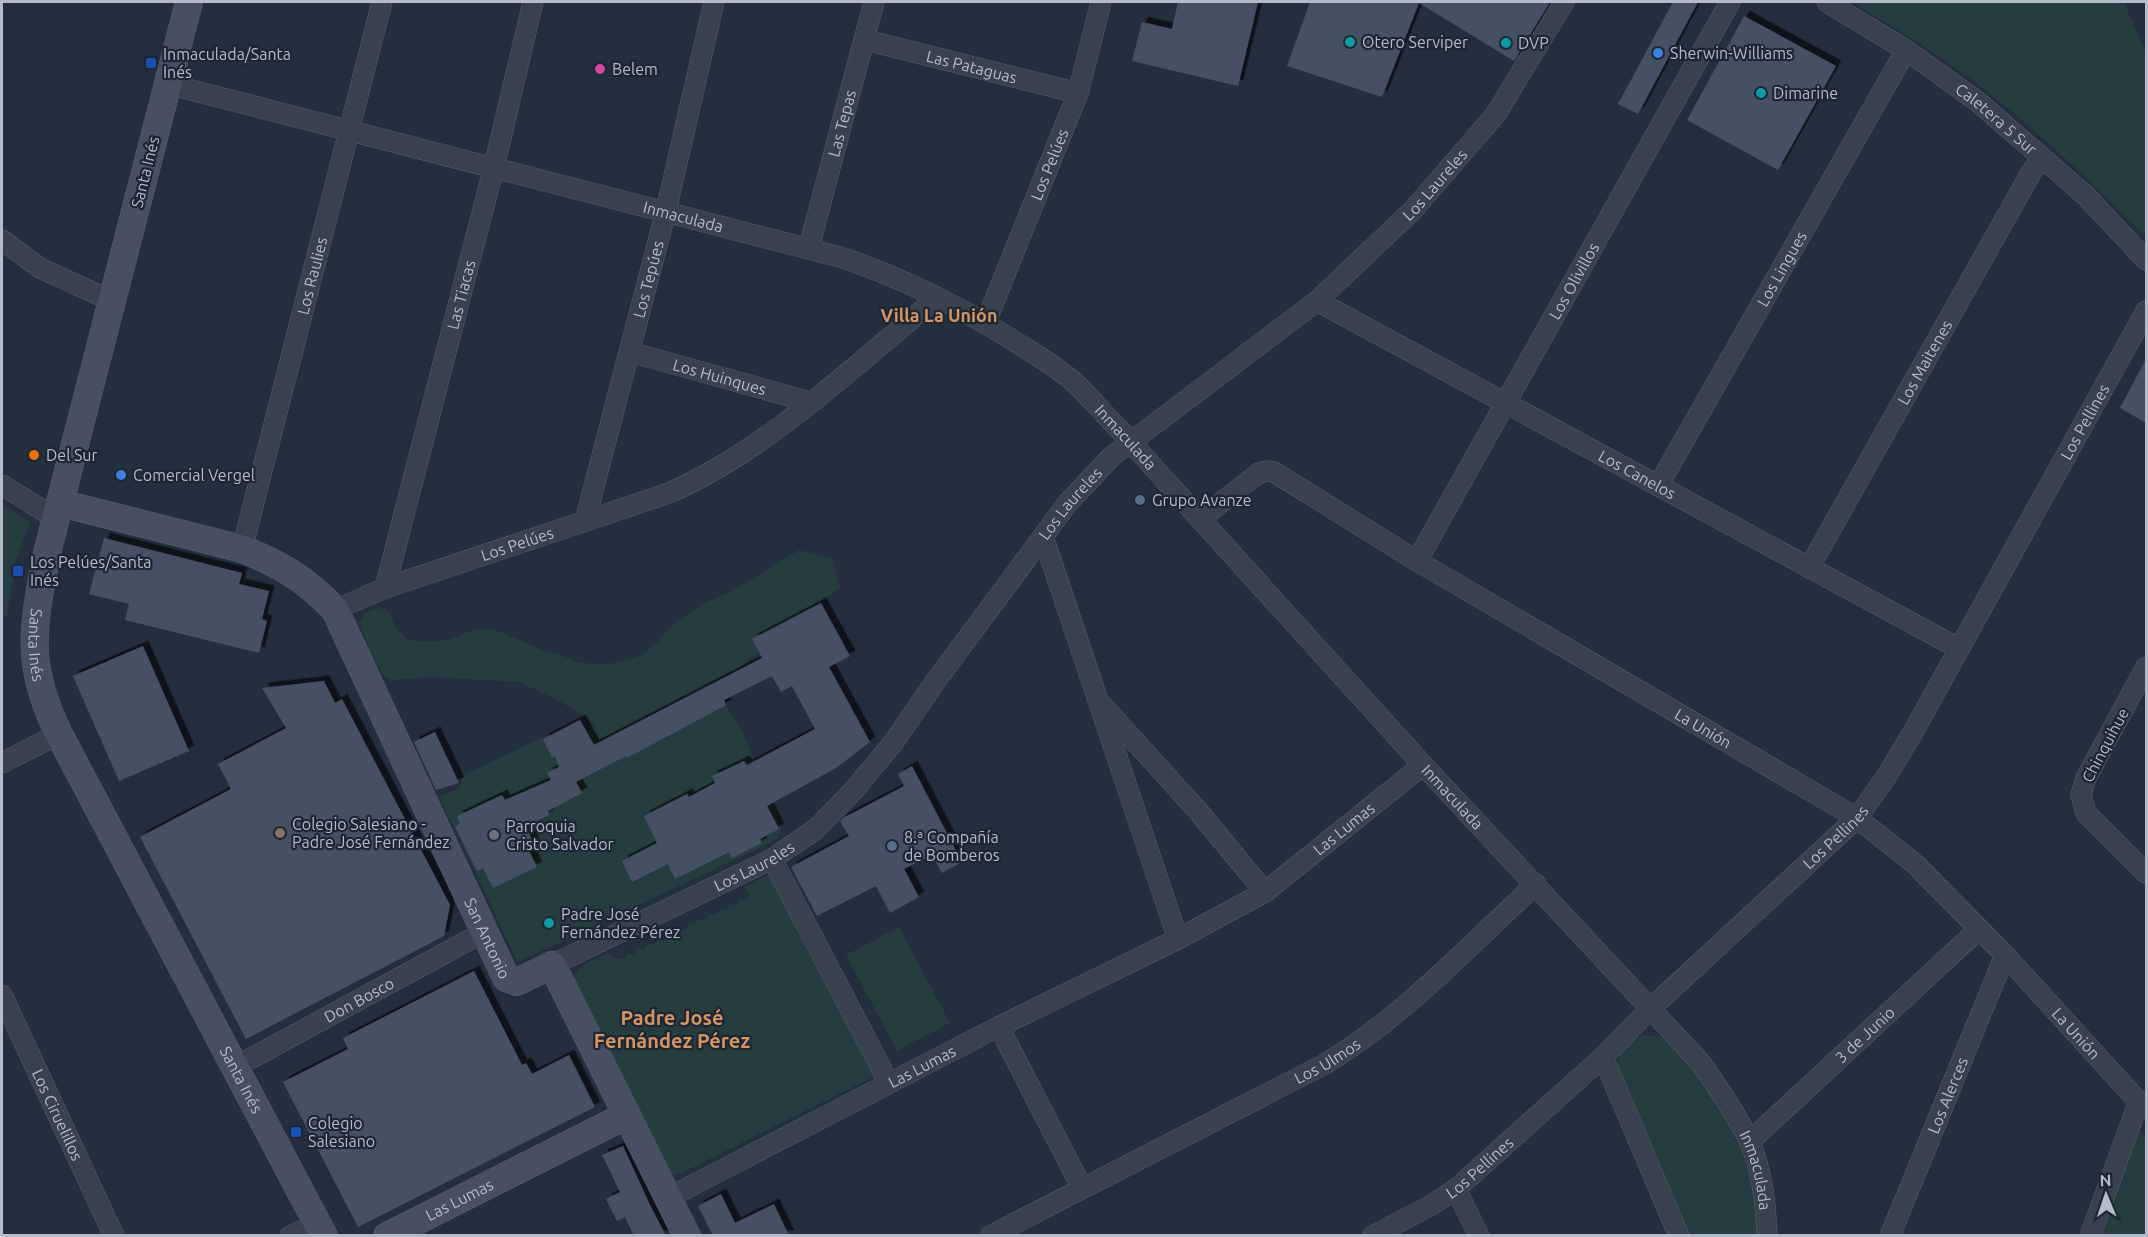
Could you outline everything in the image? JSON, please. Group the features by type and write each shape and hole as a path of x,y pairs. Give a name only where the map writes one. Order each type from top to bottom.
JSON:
{"main road":[{"name":"Santa Inés","path":"189,2 58,510 37,606 34,635 38,680 46,708 59,734 321,1230"},
{"path":"58,510 242,549 290,571 316,590 335,610"},
{"name":"San Antonio","path":"335,610 506,978 510,981 520,981 552,965"},
{"path":"552,965 687,1236"},
{"name":"Las Lumas","path":"387,1236 627,1115"}],"street":[{"name":"Los Raulies","path":"242,549 382,2"},
{"name":"Las Tiacas","path":"385,588 494,167 533,2"},
{"name":"Los Tepúes","path":"585,521 666,211 714,2"},
{"name":"Las Tepas","path":"809,247 874,2"},
{"name":"Los Pelúes","path":"985,324 1078,93 1101,2"},
{"name":"Los Laureles","path":"552,965 772,859 816,830 894,743 935,682 1075,496 1111,457 1317,301 1413,210 1496,114 1564,2"},
{"name":"Los Olivillos","path":"1417,561 1730,2"},
{"name":"Caletera 5 Sur","path":"1827,2 1906,50 1977,100 2086,196 2146,260"},
{"name":"Las Pataguas","path":"865,40 1078,93"},
{"name":"Los Lingues","path":"1658,486 1906,50"},
{"name":"Inmaculada","path":"168,84 809,247 865,265 937,298 1039,357 1073,382 1130,442 1423,765 1700,1062 1726,1099 1749,1142 1761,1181 1767,1236"},
{"name":"Los Maitenes","path":"1809,568 2042,157"},
{"path":"2,240 40,268 112,301"},
{"name":"Los Pelúes","path":"335,610 385,588 696,481 720,468 810,402 937,298"},
{"name":"Los Canelos","path":"1317,301 1958,648"},
{"name":"Los Pellines","path":"1372,1236 1430,1206 1456,1189 1603,1057 1650,1009 1857,818 1886,777 1912,734 2146,311"},
{"name":"Los Huinques","path":"630,352 810,402"},
{"name":"La Unión","path":"1200,519 1259,472 1274,472 1417,561 1857,818 1915,864 2005,955 2143,1105"},
{"path":"2,485 58,510"},
{"path":"1043,536 1178,939"},
{"name":"Chinquihue","path":"2146,667 2086,778 2081,795 2086,813 2146,873"},
{"path":"1096,698 1198,811 1265,892"},
{"path":"2,763 59,734"},
{"name":"Las Lumas","path":"668,1198 999,1027 1178,939 1265,892 1423,765"},
{"path":"772,859 889,1083"},
{"name":"Los Ulmos","path":"990,1236 1358,1045 1386,1023 1536,884"},
{"name":"3 de Junio","path":"1749,1142 1979,929"},
{"name":"Don Bosco","path":"235,1067 483,932"},
{"name":"Los Alerces","path":"1890,1236 2005,955"},
{"name":"Los Ciruelillos","path":"2,994 114,1236"},
{"path":"999,1027 1082,1188"},
{"path":"1603,1057 1679,1236"},
{"path":"2091,1236 2143,1105"},
{"path":"1456,1189 1479,1236"},
{"path":"290,1236 321,1230"}],"green space":[{"path":"1852,2 2124,2 2146,53 2146,238 2058,152 2012,111 1936,54"},
{"path":"2,504 30,522 16,561 7,616 2,615"},
{"path":"799,550 832,558 840,588 813,605 792,628 739,668 712,682 742,731 782,828 776,840 518,962 439,797 460,788 462,776 539,739 597,727 586,717 554,698 519,682 432,677 392,680 384,676 371,655 360,622 364,615 375,609 383,608 390,612 395,627 408,640 433,642 451,639 472,630 493,629 579,663 609,664 640,656 655,645 674,623 701,605 732,591"},
{"path":"774,872 877,1075 680,1174 671,1175 574,981 576,975 587,963 608,953 611,957 624,959 627,954 634,954 637,949 643,950 647,944 654,945 658,939 664,940 668,934 674,935 678,929 685,930 689,924 695,925 698,919 705,920 709,914 716,915 721,909 726,910 729,904 737,905 740,900 744,901 749,895 744,887"},
{"path":"899,927 950,1023 897,1051 846,955"},
{"path":"1644,1035 1661,1037 1682,1058 1704,1083 1723,1114 1742,1152 1753,1186 1760,1235 1689,1235 1618,1069 1619,1056 1624,1048"},
{"path":"2139,1130 2146,1135 2146,1235 2098,1236 2136,1131"}],"building":[{"path":"1178,2 1258,2 1238,86 1132,61 1142,22 1172,29"},
{"name":"Otero Serviper","path":"1310,2 1550,2 1514,61 1419,3 1382,97 1287,66"},
{"name":"Sherwin-Williams","path":"1673,2 1698,2 1638,114 1618,104"},
{"name":"Dimarine","path":"1744,16 1836,66 1778,170 1687,120"},
{"path":"2146,359 2146,423 2120,408"},
{"path":"104,538 242,573 239,584 269,591 262,619 267,621 259,653 125,620 129,604 89,594"},
{"path":"821,603 850,656 829,667 870,742 836,768 767,806 779,829 760,839 762,843 732,858 729,852 675,879 668,864 632,882 622,861 657,843 644,816 687,794 689,797 715,783 712,776 744,761 747,765 815,729 792,686 781,692 772,676 724,700 726,705 627,758 626,756 576,782 582,793 548,811 549,815 525,826 534,844 527,847 537,867 493,888 483,868 477,871 455,826 460,824 457,816 502,795 505,800 551,780 547,773 559,767 555,756 552,757 543,739 580,720 594,745 762,658 752,639"},
{"path":"143,646 189,751 119,781 73,676"},
{"name":"Colegio Salesiano - Padre José Fernández","path":"324,681 335,703 342,699 450,905 444,936 246,1039 140,837 231,789 218,764 286,728 262,688"},
{"path":"435,732 459,783 436,790 414,742"},
{"name":"8.ª Compañía de Bomberos","path":"912,766 962,862 942,873 932,855 904,869 919,897 890,913 876,886 817,916 791,867 849,836 840,821 904,786 898,774"},
{"path":"474,971 522,1065 526,1063 532,1074 569,1055 595,1107 358,1227 283,1082 348,1049 343,1038"},
{"path":"623,1146 666,1236 634,1236 625,1217 617,1221 606,1199 620,1192 602,1155"},
{"path":"721,1194 735,1223 774,1204 789,1236 709,1236 712,1234 698,1206"}],"place":[{"name":"Otero Serviper","path":"1350,42"},
{"name":"DVP","path":"1506,43"},
{"name":"Sherwin-Williams","path":"1658,53"},
{"name":"Inmaculada/Santa Inés","path":"151,63"},
{"name":"Belem","path":"600,69"},
{"name":"Dimarine","path":"1761,93"},
{"name":"Del Sur","path":"34,455"},
{"name":"Comercial Vergel","path":"121,475"},
{"name":"Grupo Avanze","path":"1140,500"},
{"name":"Los Pelúes/Santa Inés","path":"18,571"},
{"name":"Colegio Salesiano - Padre José Fernández","path":"280,833"},
{"name":"Parroquia Cristo Salvador","path":"494,835"},
{"name":"8.ª Compañía de Bomberos","path":"892,846"},
{"name":"Padre José Fernández Pérez","path":"549,923"},
{"name":"Colegio Salesiano","path":"296,1132"}],"district":[{"name":"Villa La Unión","path":"939,315"},
{"name":"Padre José Fernández Pérez","path":"672,1028"}]}
